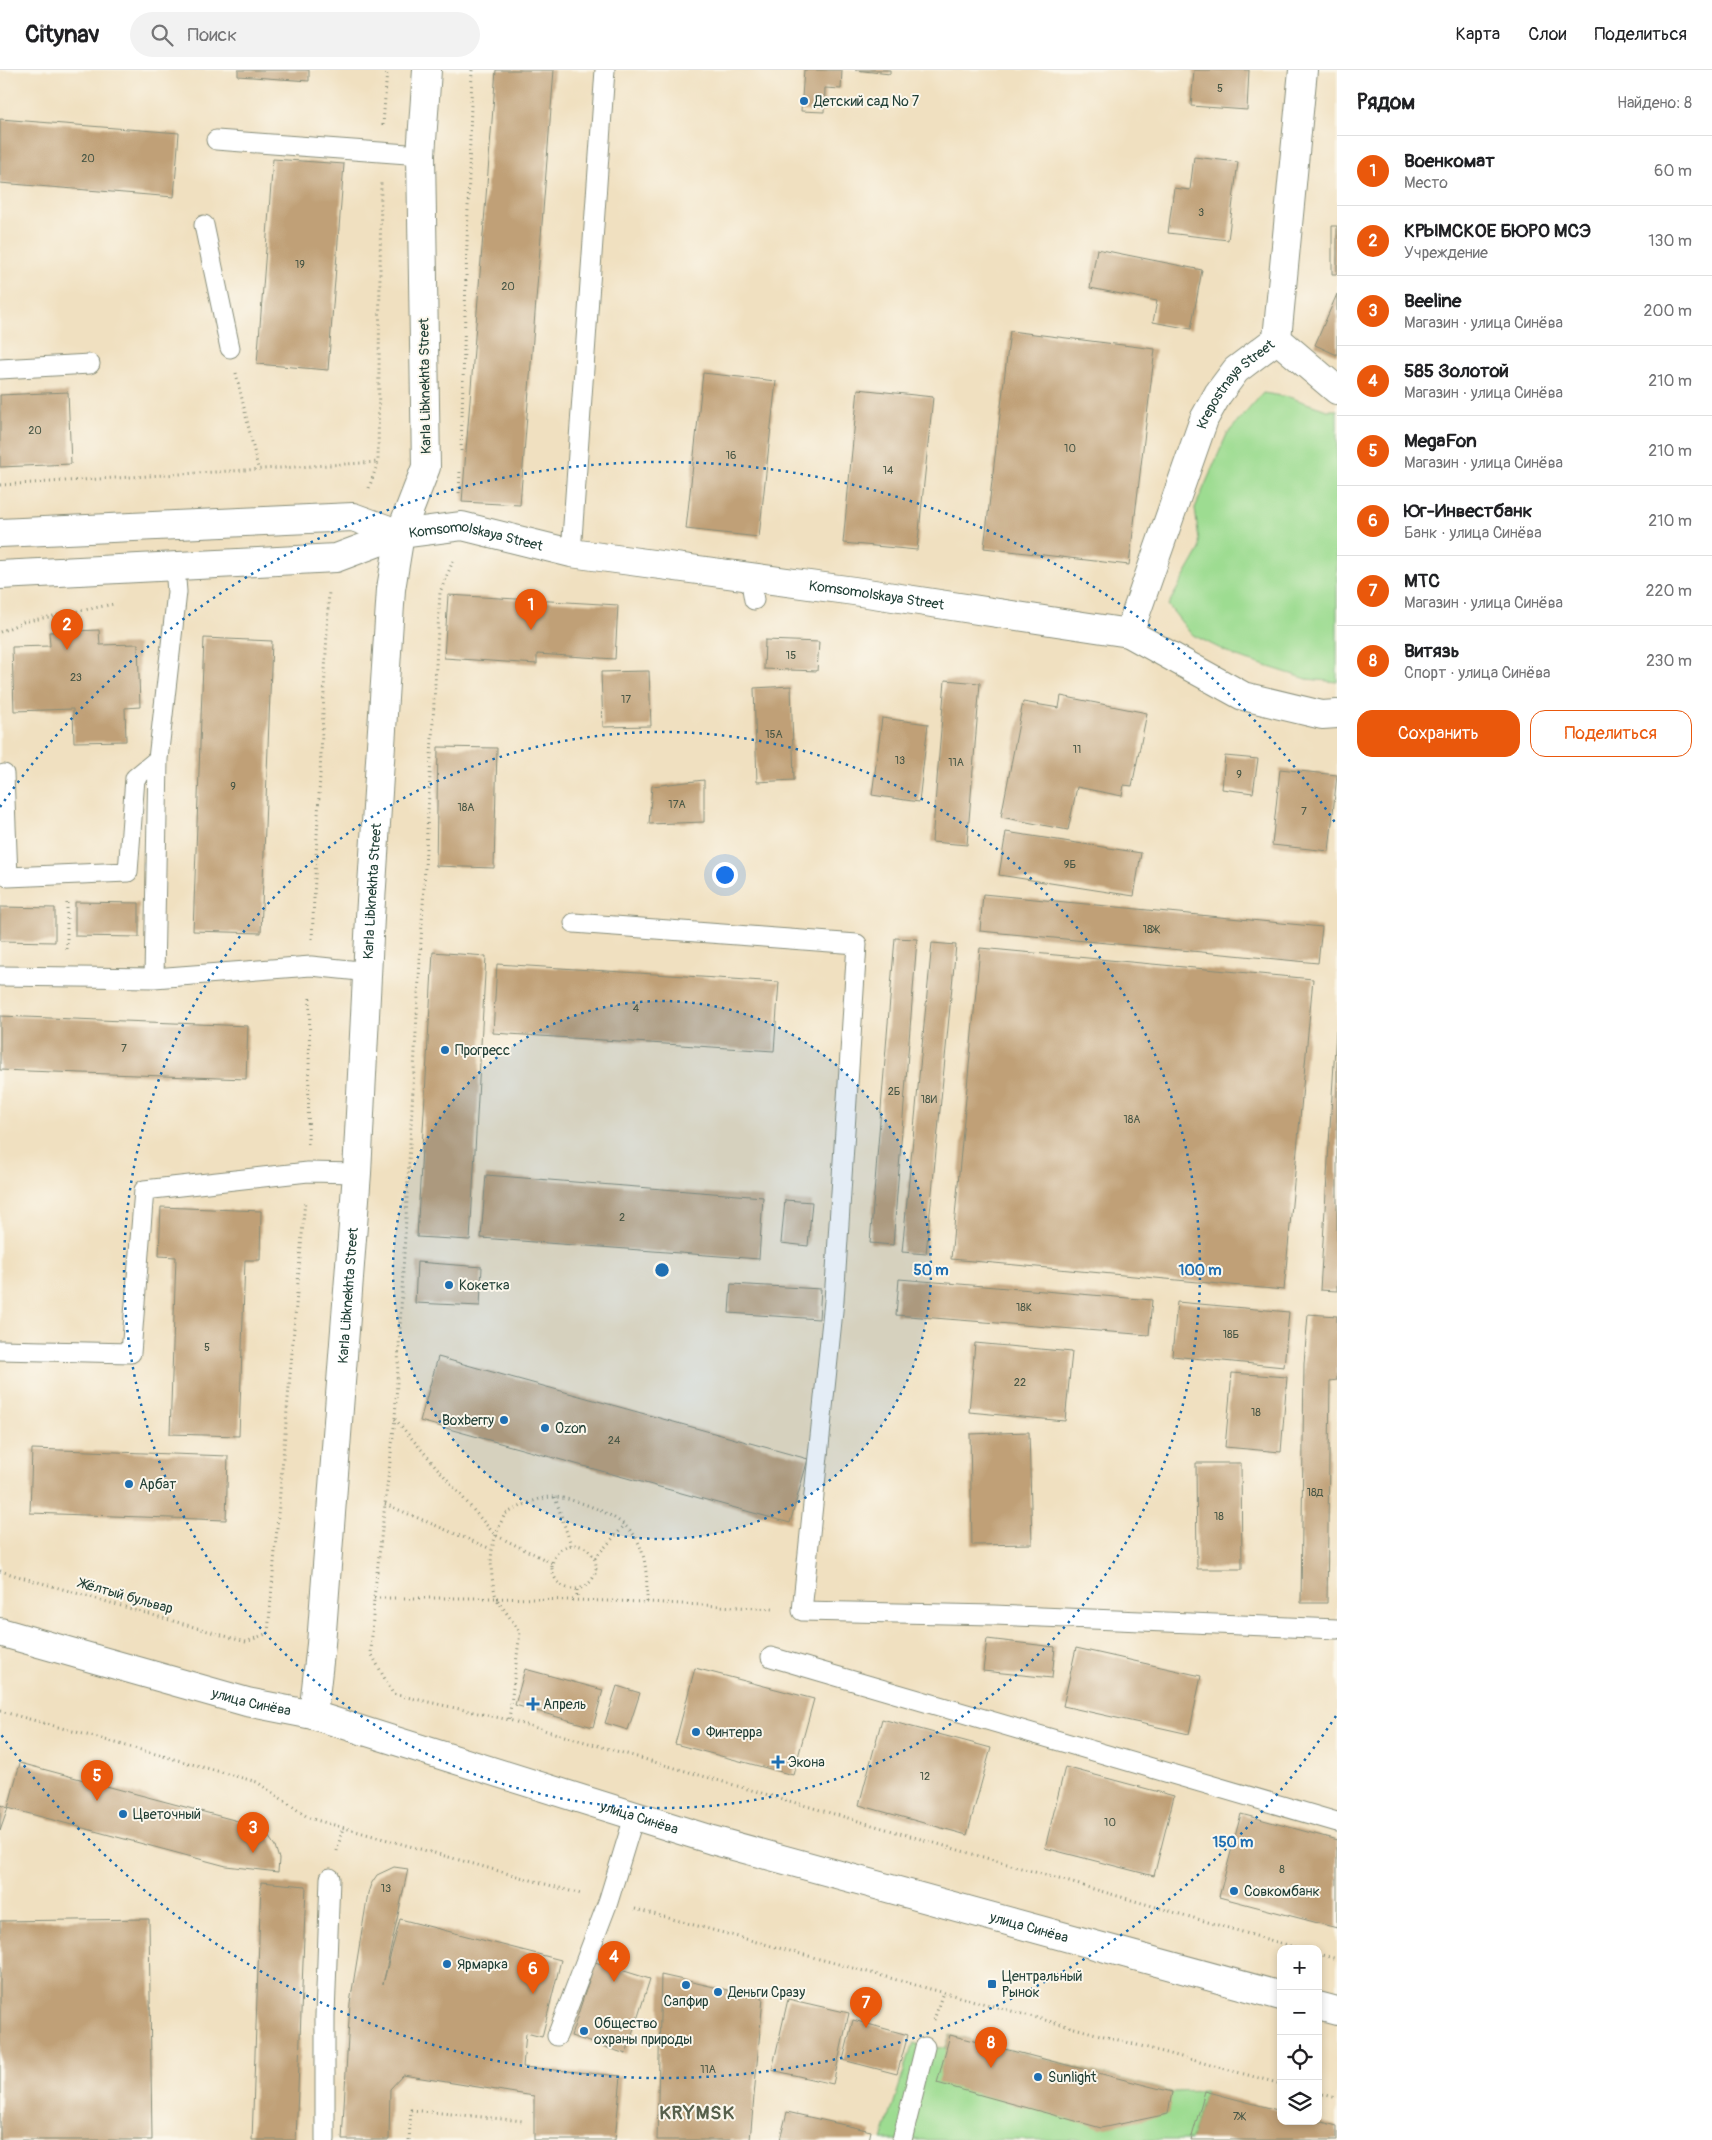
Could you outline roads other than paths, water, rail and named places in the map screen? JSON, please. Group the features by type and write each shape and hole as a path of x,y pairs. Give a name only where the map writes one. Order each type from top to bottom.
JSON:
{"main road":[{"name":"Karla Libknekhta Street","path":"313,1715 321,1644 357,1173 369,972 370,917 391,589 400,534 426,467 421,155 427,70"},
{"name":"Krepostnaya Street","path":"1129,633 1204,419 1218,394 1236,370 1277,339 1304,70"},
{"path":"1277,339 1337,390"},
{"name":"Komsomolskaya Street","path":"0,533 353,518 400,534"},
{"name":"Komsomolskaya Street","path":"0,575 336,558 400,534 462,526 571,553 752,588 1129,633 1243,696 1322,715 1337,714"},
{"name":"улица Синёва","path":"0,1632 247,1702 313,1715 721,1843 1277,1995"},
{"path":"1322,2007 1337,2011"}],"lane":[{"path":"571,553 605,70"},
{"path":"216,140 421,155"},
{"path":"204,225 230,348"},
{"path":"0,369 90,364"},
{"path":"154,978 158,759 177,592 175,567"},
{"path":"4,774 8,877 128,872 135,778 158,759"},
{"path":"574,923 857,944 834,1301 802,1611 994,1615 1337,1628"},
{"path":"0,976 154,978 311,966 369,972"},
{"path":"0,1350 131,1353 144,1190 308,1172 357,1173"},
{"path":"771,1657 1337,1822"},
{"path":"557,2036 608,1902 634,1816"},
{"path":"325,2140 325,2016 330,1878"},
{"path":"902,2140 925,2047"}],"place":[{"name":"Детский сад № 7","path":"804,101"},
{"name":"Военкомат","path":"531,630"},
{"name":"КРЫМСКОЕ БЮРО МСЭ","path":"67,650"},
{"name":"Прогресс","path":"445,1050"},
{"name":"Кокетка","path":"449,1285"},
{"name":"Boxberry","path":"504,1420"},
{"name":"Ozon","path":"545,1428"},
{"name":"Арбат","path":"129,1484"},
{"name":"Апрель","path":"533,1704"},
{"name":"Финтерра","path":"696,1732"},
{"name":"Экона","path":"778,1762"},
{"name":"MegaFon","path":"97,1801"},
{"name":"Цветочный","path":"123,1814"},
{"name":"Beeline","path":"253,1853"},
{"name":"Совкомбанк","path":"1234,1891"},
{"name":"Ярмарка","path":"447,1964"},
{"name":"585 Золотой","path":"614,1982"},
{"name":"Центральный Рынок","path":"992,1984"},
{"name":"Сапфир","path":"686,1985"},
{"name":"Деньги Сразу","path":"718,1992"},
{"name":"Юг-Инвестбанк","path":"533,1994"},
{"name":"МТС","path":"866,2028"},
{"name":"Общество охраны природы","path":"584,2031"},
{"name":"Витязь","path":"991,2068"},
{"name":"Sunlight","path":"1038,2077"}],"district":[{"name":"KRYMSK","path":"697,2113"}]}
